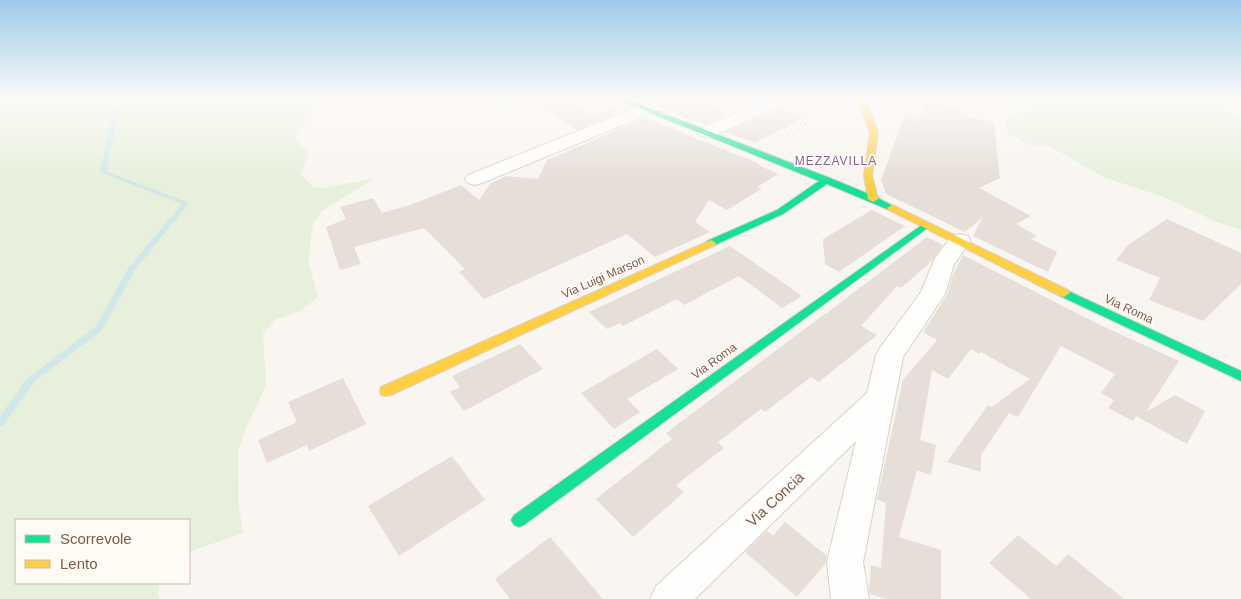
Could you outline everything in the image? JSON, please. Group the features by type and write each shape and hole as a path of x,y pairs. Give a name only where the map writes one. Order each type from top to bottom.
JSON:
{"street":[{"path":"475,179 602,127"},
{"name":"Via Roma","path":"694,127 873,199 1109,315 1221,365 1241,376"},
{"path":"707,132 718,127"},
{"path":"871,127 874,135 866,169 869,191 873,199"},
{"path":"807,172 838,174"},
{"path":"854,174 867,174"},
{"name":"Via Luigi Marson","path":"386,391 780,212 827,180"},
{"name":"Via Roma","path":"519,520 926,225"},
{"path":"850,599 845,562 890,354 933,294 943,263 960,241"},
{"name":"Via Concia","path":"669,599 881,398"}],"path":[{"path":"783,128 788,136 802,127"}],"green space":[{"path":"0,127 301,127 297,131 295,139 309,152 301,175 313,187 322,188 373,179 322,211 313,223 308,261 318,297 299,312 276,319 263,333 266,386 248,423 238,452 239,507 243,533 190,552 190,519 15,519 15,584 160,584 158,596 160,599 0,599"},
{"path":"1007,127 1241,127 1241,230 1217,222 1164,197 1103,177 1051,147 1029,145 1010,135"}],"building":[{"path":"572,127 584,127 577,130"},
{"path":"624,127 667,127 758,163 778,174 757,187 761,189 727,210 709,200 695,222 710,232 655,257 627,234 484,299 459,272 465,269 424,228 354,247 361,264 340,270 326,227 346,219 340,207 373,198 382,213 413,204 461,185 479,200 491,183 506,176 538,179 547,160"},
{"path":"738,127 785,127 755,143 726,132"},
{"path":"900,127 995,127 1000,178 979,188 1031,216 1016,224 1037,236 1031,239 1057,252 1048,272 973,236 983,217 965,232 886,194 881,180"},
{"path":"872,210 905,226 839,272 825,264 823,239"},
{"path":"1167,219 1241,253 1241,284 1203,321 1149,300 1160,278 1116,260 1128,245"},
{"path":"927,237 943,245 931,262 901,288 897,286 861,326 877,335 819,382 811,377 765,412 761,409 718,442 724,448 676,485 684,492 633,537 596,499 672,439 666,433 826,313 828,315 828,312"},
{"path":"730,246 802,296 782,308 739,276 684,305 677,299 623,326 620,323 607,329 589,312"},
{"path":"963,255 1098,324 1179,361 1146,412 1175,395 1205,411 1187,444 1136,416 1133,421 1108,408 1114,400 1101,393 1115,374 1061,346 1018,417 1009,413 981,455 981,472 947,462 988,405 992,407 1030,379 981,352 979,354 971,349 948,379 932,370 920,440 936,445 931,475 917,470 899,537 941,550 941,599 886,599 870,594 869,590 871,565 881,568 886,503 877,499 903,380 937,340 923,332 947,295 952,277"},
{"path":"520,344 543,369 464,411 450,392 460,387 452,376"},
{"path":"657,349 678,369 627,399 640,412 614,429 581,393"},
{"path":"343,378 366,424 309,451 307,445 267,463 258,440 297,422 288,402"},
{"path":"452,456 485,500 399,556 368,506"},
{"path":"785,522 827,556 825,564 797,597 745,552 767,531 773,536"},
{"path":"1018,535 1056,566 1068,554 1124,599 1031,599 989,563"},
{"path":"550,537 603,599 510,599 495,579"}],"waterway":[{"path":"0,423 31,380 99,328 132,269 186,203 103,172 113,127"}],"traffic: fast":[{"path":"691,127 892,208"},
{"path":"711,243 780,212 827,180"},
{"path":"519,520 926,225"},
{"path":"1064,293 1241,376"}],"traffic: slow":[{"path":"872,127 874,133 868,175 873,199"},
{"path":"892,208 1064,293"},
{"path":"386,391 711,243"}],"district":[{"name":"MEZZAVILLA","path":"836,161"}]}
